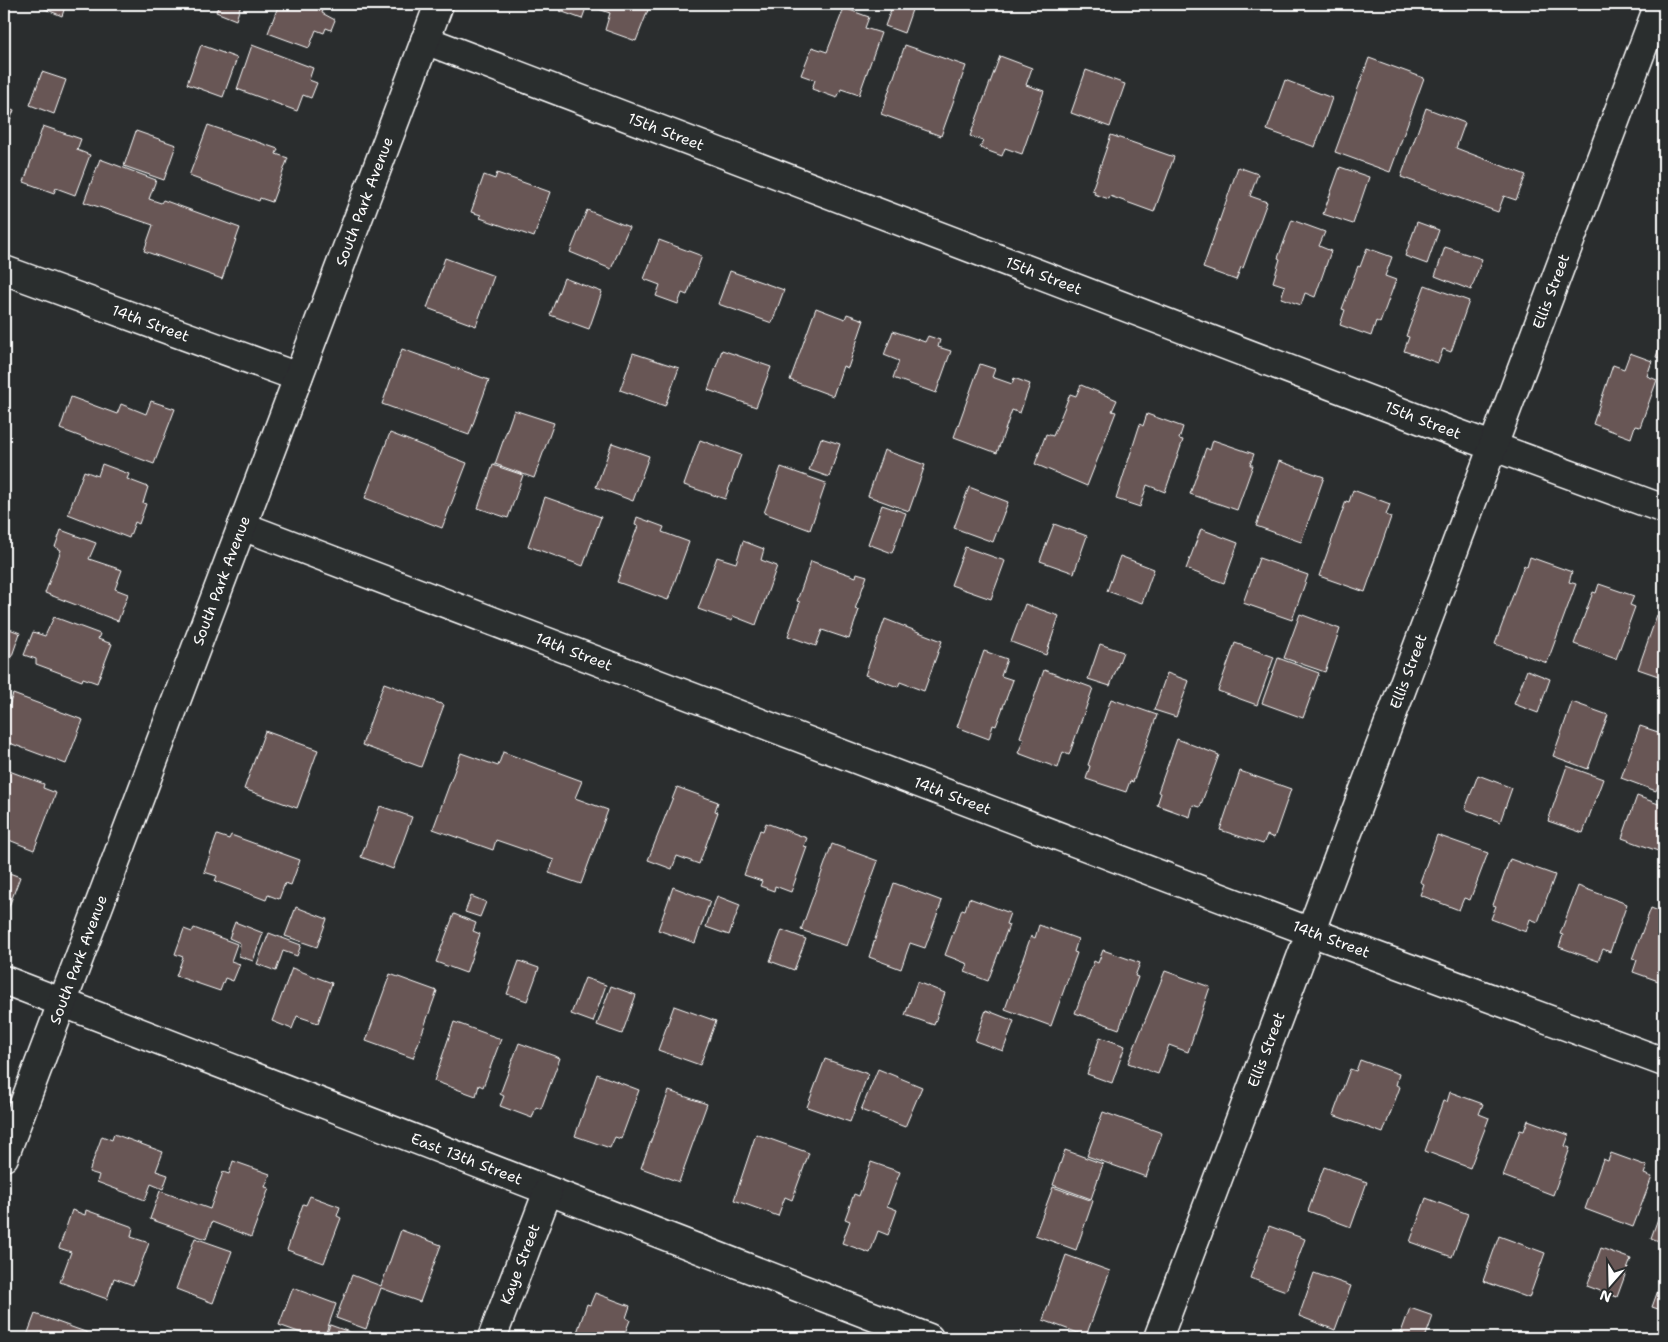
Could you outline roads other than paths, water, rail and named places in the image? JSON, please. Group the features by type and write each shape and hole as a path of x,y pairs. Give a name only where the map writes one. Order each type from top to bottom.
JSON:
{"street":[{"name":"South Park Avenue","path":"4,1157 439,4"},
{"name":"Ellis Street","path":"1158,1338 1659,4"},
{"name":"15th Street","path":"425,40 1493,447 1664,509"},
{"name":"14th Street","path":"4,270 298,377"},
{"name":"14th Street","path":"242,526 1311,932 1664,1062"},
{"name":"East 13th Street","path":"4,980 929,1338"},
{"name":"Kaye Street","path":"492,1338 548,1191"}]}
